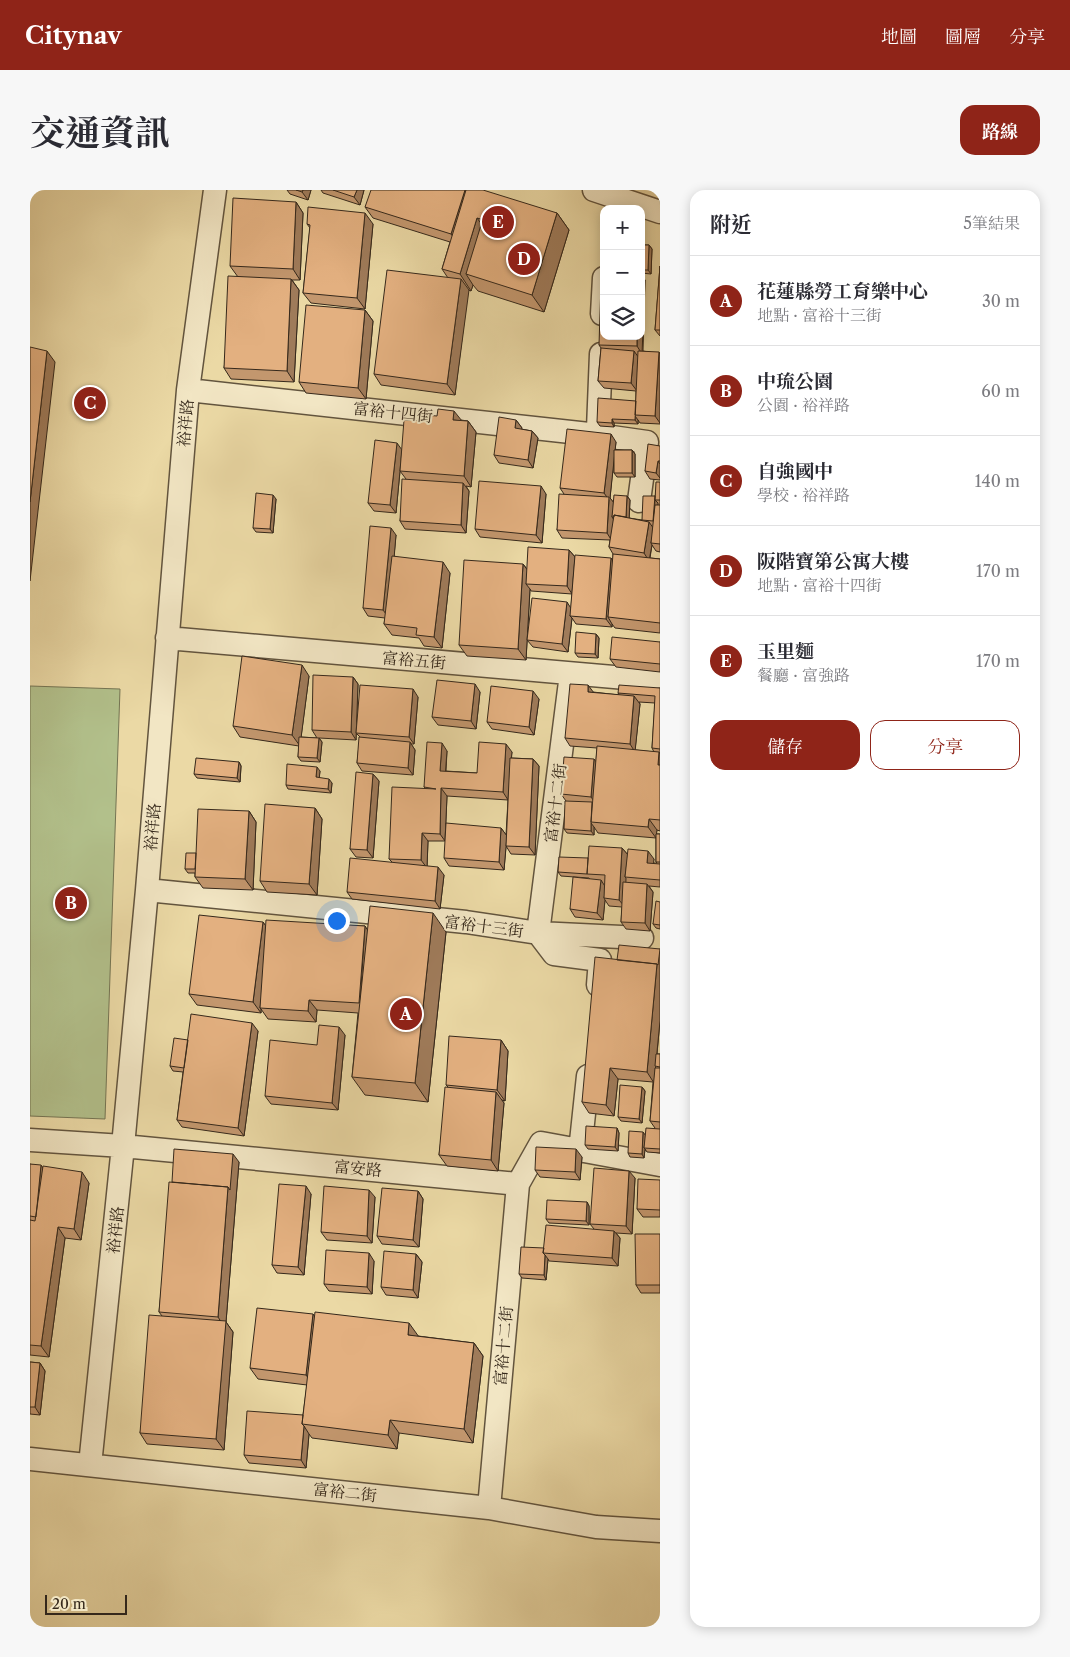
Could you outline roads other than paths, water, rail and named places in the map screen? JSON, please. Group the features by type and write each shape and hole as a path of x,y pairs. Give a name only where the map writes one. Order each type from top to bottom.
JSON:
{"street":[{"name":"裕祥路","path":"90,1465 147,890 188,390 215,190"},
{"path":"604,196 660,212"},
{"path":"598,435 603,295"},
{"name":"富裕十四街","path":"188,390 647,442 639,501"},
{"name":"富裕五街","path":"167,638 660,681"},
{"name":"富裕十二街","path":"538,932 571,674"},
{"name":"富裕十三街","path":"147,890 466,922 538,932 642,938"},
{"path":"538,932 554,954 600,960 595,1008"},
{"path":"580,1151 590,1056"},
{"name":"富安路","path":"30,1140 123,1146 518,1184"},
{"path":"518,1184 540,1143 660,1166"},
{"name":"富裕十二街","path":"489,1508 518,1184"},
{"name":"富裕二街","path":"30,1459 489,1508 596,1527 660,1531"}],"place":[{"name":"玉里麵","path":"498,222"},
{"name":"阪階寶第公寓大樓","path":"524,259"},
{"name":"自強國中","path":"90,403"},
{"name":"中琉公園","path":"71,903"},
{"name":"花蓮縣勞工育樂中心","path":"406,1014"}]}
